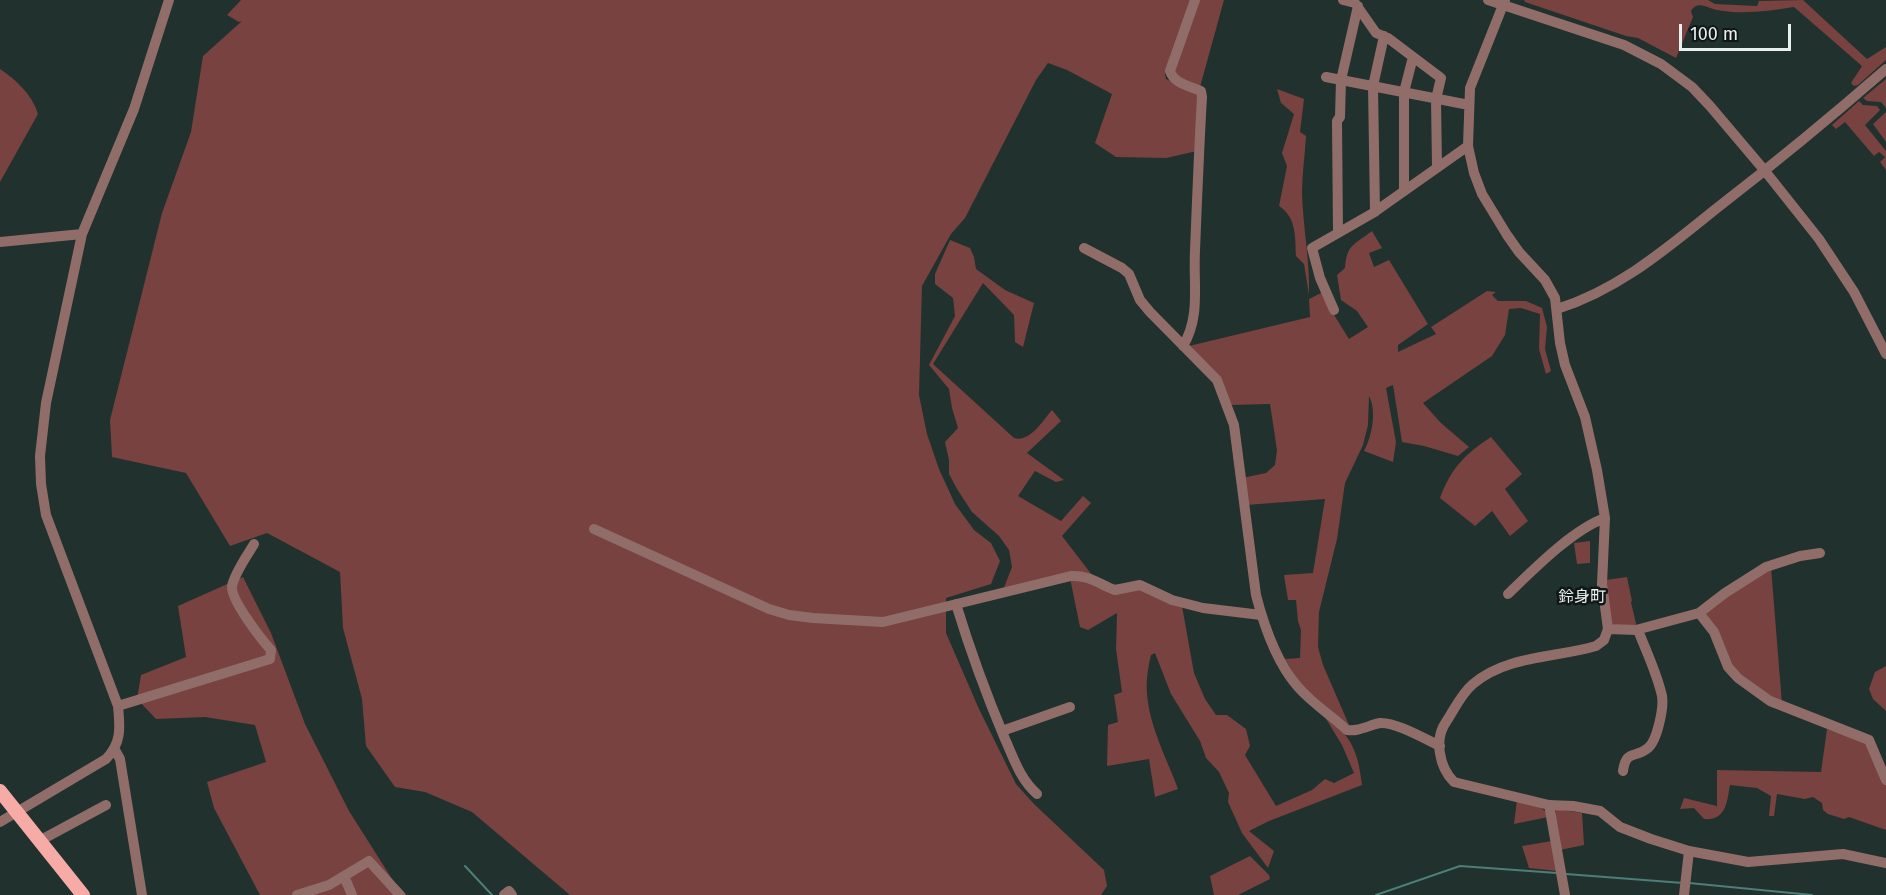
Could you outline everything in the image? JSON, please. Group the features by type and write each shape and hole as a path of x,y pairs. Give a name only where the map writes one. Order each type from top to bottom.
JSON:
{"main road":[{"path":"0,790 83,895"}],"street":[{"path":"0,822 106,759 115,750 120,733 118,706 46,515 41,484 40,456 46,403 82,234 134,109 169,0"},
{"path":"1183,346 1190,334 1196,307 1194,262 1202,97 1201,92 1172,78 1170,71 1195,0"},
{"path":"1343,0 1355,3 1376,33 1384,36 1441,78 1436,99 1437,168"},
{"path":"1488,0 1504,2 1624,45 1661,64 1700,95 1819,239 1854,292 1886,354"},
{"path":"1504,2 1470,88 1468,147 1482,194 1519,252 1545,280 1555,298 1560,344 1585,417 1598,470 1605,518 1602,584 1608,629 1604,640 1596,646 1533,658 1481,678 1464,693 1439,735 1444,772 1454,782 1548,805 1573,806 1600,811 1620,826 1651,839 1689,850 1748,862 1843,854 1886,863"},
{"path":"1338,233 1337,121 1340,117 1341,80 1358,6"},
{"path":"1375,212 1372,86 1384,36"},
{"path":"1404,191 1404,92 1413,57"},
{"path":"1557,309 1590,297 1624,279 1765,171 1886,69"},
{"path":"1326,76 1469,105"},
{"path":"1334,310 1320,278 1312,248 1375,212 1468,147"},
{"path":"0,242 82,234"},
{"path":"1084,248 1122,268 1128,274 1140,300 1218,380 1234,425 1256,595 1261,615 1278,656 1298,687 1347,730 1353,731 1378,723 1389,723 1440,746"},
{"path":"1508,594 1567,542 1605,518"},
{"path":"594,529 769,609 789,615 883,622 1082,575 1115,590 1140,585 1172,600 1203,608 1261,615"},
{"path":"118,706 270,659 271,650 244,615 232,591 234,580 254,544"},
{"path":"1608,629 1638,630 1699,613 1766,567 1800,556 1820,554"},
{"path":"956,604 974,664 1024,783 1037,794"},
{"path":"1699,613 1714,632 1728,668 1734,674 1770,701 1869,740 1886,780"},
{"path":"1623,771 1629,755 1649,748 1654,740 1663,699 1638,630"},
{"path":"1002,730 1070,707"},
{"path":"115,750 120,759 142,895"},
{"path":"41,840 106,805"},
{"path":"1548,805 1565,895"},
{"path":"1685,888 1689,850"},
{"path":"297,895 329,885 369,861 400,895"},
{"path":"344,876 352,895"},
{"path":"504,895 508,891 512,895"}],"shaded area":[{"path":"241,0 1193,0 1165,74 1166,79 1199,94 1197,151 1166,158 1116,157 1095,143 1112,94 1067,70 1048,63 1036,80 965,218 951,234 922,286 919,395 927,434 939,469 955,504 974,530 991,543 1000,561 991,584 946,598 946,633 979,709 1016,784 1104,870 1107,886 1101,895 570,895 472,812 425,792 395,787 366,746 362,699 343,628 340,572 267,533 230,546 186,473 112,457 110,420 162,213 191,132 203,56 242,21 239,22 227,15"},
{"path":"1198,0 1224,0 1200,87 1178,80 1173,68"},
{"path":"1524,0 1708,0 1715,4 1757,6 1759,1 1803,0 1867,59 1886,47 1886,60 1854,86 1851,83 1862,66 1794,7 1736,12 1697,6 1691,11 1693,17 1676,58 1638,38 1626,36"},
{"path":"0,69 23,88 38,114 0,182"},
{"path":"1886,79 1886,108 1881,102 1867,101 1863,98"},
{"path":"1277,89 1304,99 1300,132 1306,136 1302,193 1309,295 1304,264 1296,256 1292,222 1279,206 1287,166 1282,153 1294,114 1281,103"},
{"path":"1859,101 1863,105 1877,106 1880,110 1865,125 1886,151 1886,170 1880,162 1885,157 1879,152 1874,156 1845,122 1836,129 1832,125"},
{"path":"1886,112 1886,142 1873,124"},
{"path":"1372,231 1382,248 1369,253 1374,267 1389,260 1428,324 1398,345 1398,352 1436,334 1431,327 1487,291 1496,292 1492,295 1498,301 1526,301 1542,308 1547,327 1545,349 1551,371 1546,374 1539,349 1540,314 1521,308 1509,309 1505,335 1492,356 1423,403 1441,423 1469,447 1458,456 1402,442 1393,385 1386,388 1396,442 1393,462 1364,451 1373,424 1373,409 1369,396 1368,425 1363,445 1345,483 1337,539 1319,612 1318,647 1323,665 1349,725 1300,684 1285,659 1300,658 1301,630 1296,600 1288,600 1284,575 1313,573 1325,499 1246,505 1242,478 1266,473 1275,465 1277,450 1270,404 1230,405 1189,346 1310,317 1309,299 1323,292 1349,339 1368,327 1357,311 1341,300 1337,275 1345,268 1347,254 1352,246"},
{"path":"950,240 970,248 976,269 1005,290 1034,303 1023,347 1015,342 1014,315 983,283 933,364 1014,438 1020,439 1031,434 1052,410 1061,421 1027,453 1064,480 1056,482 1035,471 1018,496 1061,521 1083,496 1091,503 1062,536 1092,575 1003,590 1012,567 1009,550 999,536 972,512 949,474 945,442 958,428 949,389 929,365 955,316 953,298 935,284 935,274"},
{"path":"1491,437 1522,474 1505,489 1528,521 1510,536 1492,511 1475,526 1440,498 1454,470 1474,449"},
{"path":"1590,541 1590,563 1577,564 1574,543"},
{"path":"1771,567 1782,704 1730,666 1705,614 1707,609"},
{"path":"243,577 271,633 305,724 349,811 394,882 407,895 260,895 214,808 207,782 266,762 255,725 205,717 156,719 137,699 141,675 186,657 178,606"},
{"path":"1627,577 1637,628 1610,624 1606,580"},
{"path":"1070,578 1080,579 1116,594 1135,587 1182,606 1194,673 1205,699 1216,715 1227,715 1246,729 1250,746 1245,755 1276,806 1312,790 1325,779 1334,783 1354,773 1342,745 1320,709 1350,742 1357,759 1362,785 1249,831 1274,851 1268,868 1242,833 1228,802 1229,793 1219,772 1206,758 1200,741 1171,694 1155,653 1151,655 1148,674 1148,705 1155,730 1178,789 1155,797 1149,759 1107,766 1108,725 1118,722 1114,695 1122,692 1116,649 1117,613 1088,630 1080,627"},
{"path":"1886,666 1886,711 1873,699 1869,689 1875,672"},
{"path":"1827,729 1864,741 1886,784 1886,830 1849,817 1844,819 1828,814 1823,810 1822,803 1813,797 1805,799 1777,794 1774,816 1769,816 1771,796 1757,788 1730,785 1724,809 1717,817 1704,819 1694,808 1680,809 1684,798 1717,806 1717,770 1821,772"},
{"path":"1517,800 1540,807 1548,817 1514,824"},
{"path":"1557,809 1582,813 1584,845 1560,850 1554,815"},
{"path":"1552,841 1557,871 1529,868 1522,846"},
{"path":"1250,856 1269,875 1270,879 1238,895 1214,895 1210,876"}],"waterway":[{"path":"465,866 492,895"},
{"path":"1376,895 1460,866 1557,873"},
{"path":"1566,874 1683,883"},
{"path":"1689,883 1812,895"}],"district":[{"name":"鈴身町","path":"1582,598"}]}
